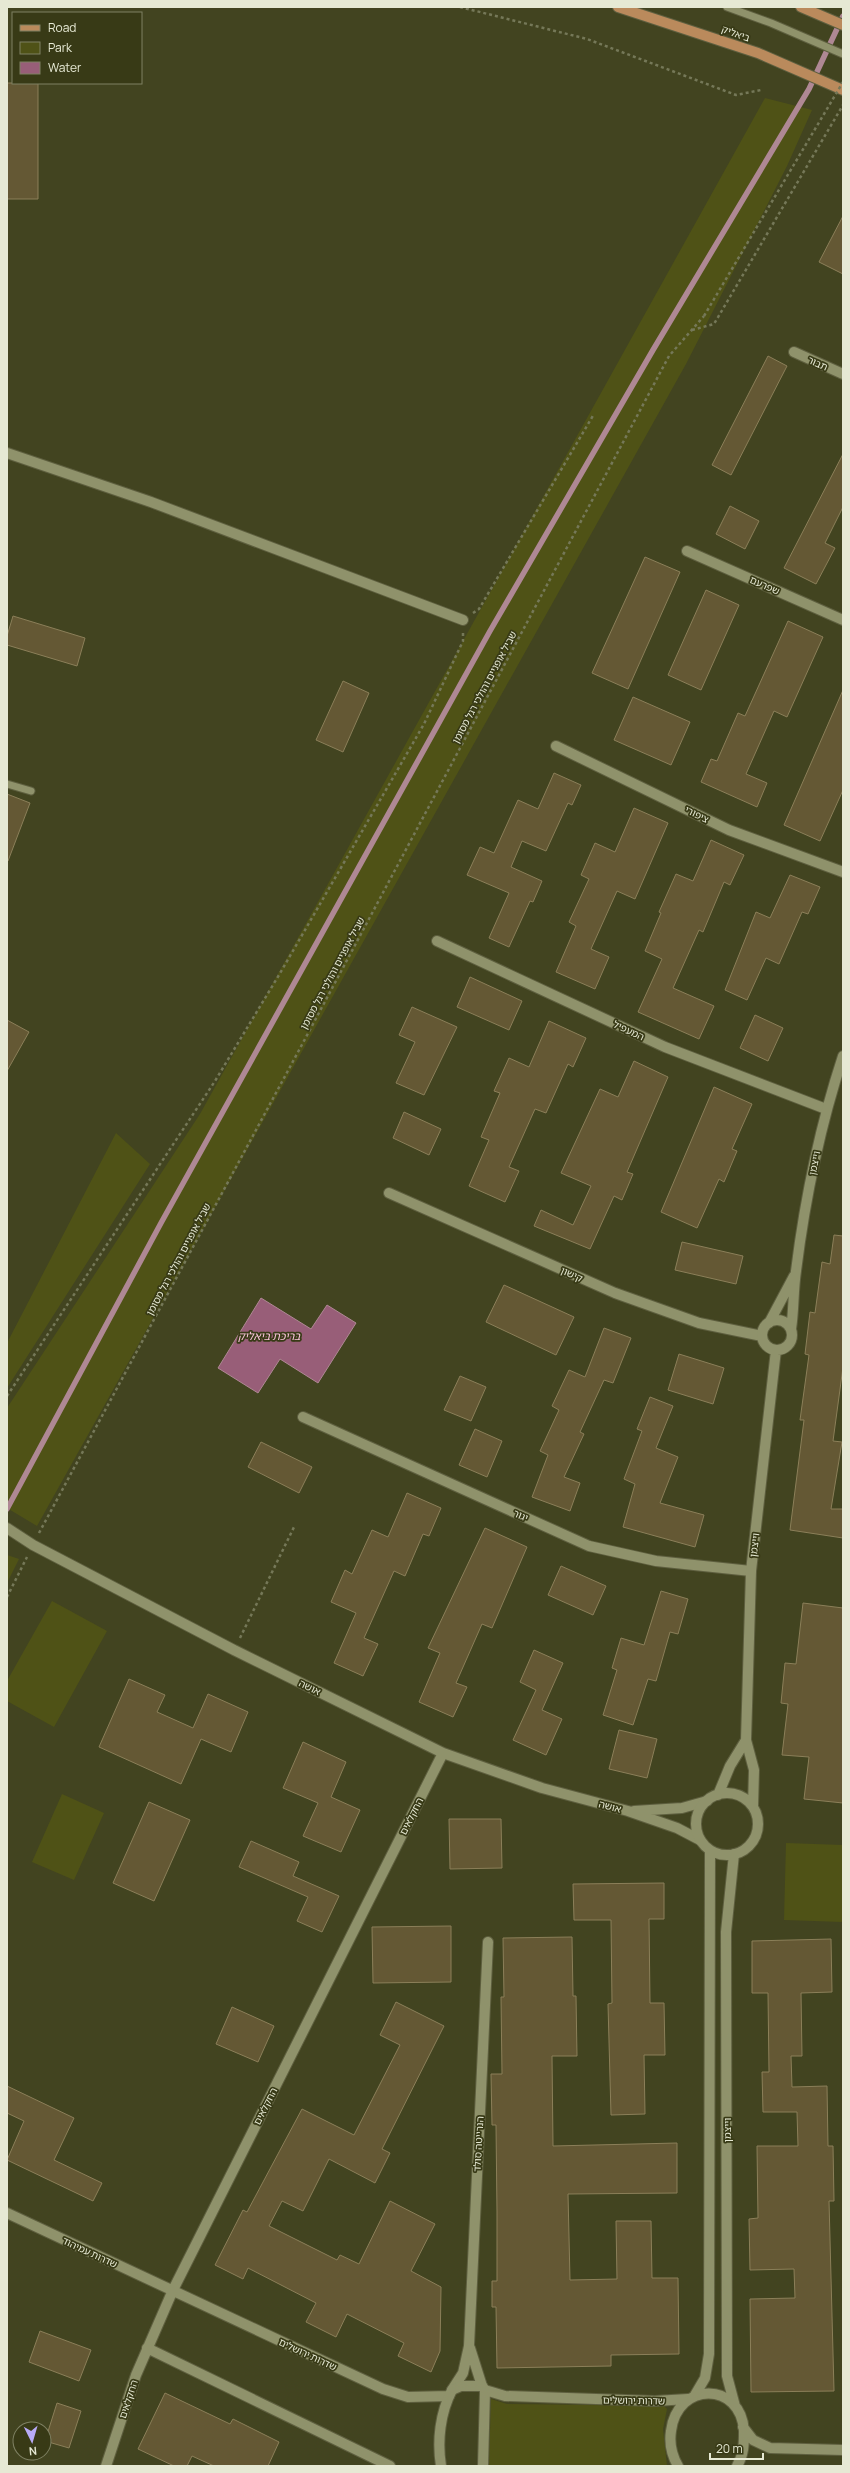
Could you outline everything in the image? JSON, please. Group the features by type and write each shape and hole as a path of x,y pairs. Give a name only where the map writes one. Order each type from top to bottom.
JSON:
{"main road":[{"name":"ביאליק","path":"618,7 758,53 843,90"},
{"path":"801,7 843,25"}],"street":[{"name":"תבור","path":"794,352 843,374"},
{"path":"7,453 151,502 463,620"},
{"name":"שפרעם","path":"687,551 843,620"},
{"name":"ציפורי","path":"556,746 729,830 843,872"},
{"name":"המעפיל","path":"437,941 665,1047 826,1109"},
{"name":"וייצמן","path":"791,1329 796,1272 808,1194 826,1109 843,1056"},
{"name":"קישון","path":"389,1193 615,1293 699,1323 762,1336"},
{"name":"וייצמן","path":"769,1323 796,1272"},
{"path":"779,1320 791,1329 790,1344 776,1350 768,1348 762,1336 762,1331 769,1323 779,1320"},
{"name":"וייצמן","path":"753,1807 754,1770 746,1740 751,1571 776,1350"},
{"name":"יגור","path":"303,1417 589,1546 656,1562 751,1571"},
{"name":"אושה","path":"8,1528 33,1545 234,1650 443,1753 542,1788 628,1811 678,1828 700,1840"},
{"name":"וייצמן","path":"718,1795 730,1766 746,1740"},
{"name":"החקלאים","path":"106,2466 136,2375 173,2290 443,1753"},
{"path":"734,1794 743,1797 753,1807 758,1820 755,1838 742,1851 734,1854 717,1854 710,1850 700,1840 696,1826 697,1817 707,1801 718,1795 734,1794"},
{"name":"אושה","path":"628,1811 682,1808 707,1801"},
{"name":"וייצמן","path":"678,2466 670,2448 672,2423 678,2409 691,2397 705,2378 709,2354 710,1850"},
{"name":"וייצמן","path":"734,1854 726,1940 728,2376 735,2406 744,2427"},
{"name":"הנרייטה סולד","path":"441,2466 438,2451 440,2427 451,2393 463,2373 469,2346 488,1942"},
{"name":"שדרות עמיהוד","path":"7,2214 173,2290"},
{"name":"שדרות ירושלים","path":"173,2290 383,2389 408,2396 451,2393 461,2386 484,2388 505,2396 655,2401 715,2394 726,2397 735,2406"},
{"name":"הנרייטה סולד","path":"469,2346 476,2373 484,2388"},
{"path":"147,2348 390,2466"},
{"path":"482,2466 484,2388"},
{"path":"744,2427 753,2440 770,2448 843,2450"},
{"path":"737,2466 742,2457 744,2446 744,2427"}],"lane":[{"path":"727,7 771,23 843,54"},
{"path":"7,784 31,791"}],"path":[{"path":"460,7 587,39 736,94 761,90"},
{"name":"שביל אופניים והולכי רגל מסומן","path":"7,1597 33,1545 306,1039 669,356 704,316 843,82"},
{"path":"691,330 714,324 843,105"},
{"path":"7,1396 215,1081 279,975 424,724 463,641 463,620 479,609 594,414"},
{"path":"234,1650 295,1525"}],"green space":[{"path":"765,98 812,110 787,166 686,364 37,1526 7,1508 7,1408 200,1114"},
{"path":"116,1133 150,1164 7,1388 7,1343"},
{"path":"7,1555 19,1559 7,1583"},
{"path":"52,1601 107,1631 54,1727 7,1701 7,1681"},
{"path":"62,1794 104,1813 74,1880 32,1862"},
{"path":"786,1843 843,1845 843,1922 784,1920"},
{"path":"491,2399 507,2404 664,2406 667,2409 663,2429 667,2466 489,2466"}],"water":[{"name":"בריכת ביאליק","path":"261,1298 311,1329 327,1305 356,1323 318,1383 280,1359 258,1393 218,1368"}],"building":[{"path":"7,83 38,84 38,199 7,199"},
{"path":"843,216 843,274 819,262"},
{"path":"768,356 787,366 731,475 712,465"},
{"path":"843,454 843,507 825,543 835,548 816,584 784,568"},
{"path":"730,506 759,521 745,549 716,534"},
{"path":"645,557 680,572 628,689 592,673"},
{"path":"706,590 739,605 701,690 668,675"},
{"path":"13,616 85,638 77,666 7,645 7,636"},
{"path":"788,621 823,637 787,717 774,711 746,774 767,783 757,807 701,782 711,759 717,761 738,713 745,716"},
{"path":"343,681 369,693 343,752 316,740"},
{"path":"843,690 843,790 820,841 784,825"},
{"path":"633,697 690,722 671,765 614,740"},
{"path":"554,773 581,785 572,805 568,803 546,851 522,841 511,867 542,881 533,902 530,901 509,947 489,938 509,893 467,875 480,847 494,853 518,800 538,809"},
{"path":"7,794 30,803 8,861 7,861"},
{"path":"634,808 668,823 635,899 617,891 591,949 609,957 595,989 556,972 576,926 569,922 589,879 581,875 595,843 615,852"},
{"path":"711,840 744,855 730,885 724,882 703,932 699,930 673,988 714,1006 699,1039 638,1012 662,959 645,951 661,913 659,912 676,874 693,881"},
{"path":"790,875 820,887 808,914 802,912 779,964 766,958 747,1000 725,990 756,912 770,918"},
{"path":"470,977 522,1001 509,1030 457,1007"},
{"path":"412,1007 457,1027 424,1095 396,1083 415,1042 399,1035"},
{"path":"755,1015 783,1028 768,1061 740,1048"},
{"path":"7,1020 29,1032 7,1071"},
{"path":"549,1021 586,1038 573,1067 568,1064 546,1113 535,1109 509,1167 519,1171 505,1202 469,1186 489,1140 481,1137 500,1093 494,1091 509,1058 529,1067"},
{"path":"634,1061 668,1077 627,1172 633,1174 622,1200 614,1196 590,1249 534,1226 541,1210 573,1225 591,1186 561,1173 600,1089 618,1097"},
{"path":"714,1087 752,1104 732,1149 737,1151 724,1182 719,1179 697,1228 661,1212"},
{"path":"404,1112 441,1129 429,1155 393,1138"},
{"path":"834,1235 843,1236 843,1367 833,1441 842,1442 831,1509 843,1509 843,1538 790,1530 804,1420 800,1420 809,1355 805,1354 810,1312 815,1313 822,1262 830,1264"},
{"path":"682,1242 743,1256 736,1284 675,1270"},
{"path":"504,1285 574,1317 556,1355 486,1322"},
{"path":"604,1328 631,1338 613,1383 604,1380 580,1432 584,1434 564,1477 580,1483 570,1511 532,1497 548,1455 540,1451 559,1410 552,1406 569,1370 585,1377"},
{"path":"679,1354 724,1368 713,1404 668,1390"},
{"path":"460,1376 486,1387 471,1421 444,1410"},
{"path":"650,1397 673,1406 656,1448 678,1457 660,1503 704,1515 695,1547 623,1527 635,1484 624,1479 642,1431 637,1429"},
{"path":"475,1429 502,1441 487,1477 459,1465"},
{"path":"261,1442 312,1467 299,1493 248,1467"},
{"path":"407,1493 441,1508 429,1536 423,1534 405,1576 394,1571 364,1638 378,1644 363,1676 334,1663 356,1613 331,1602 345,1570 352,1574 372,1530 388,1537"},
{"path":"485,1528 527,1547 492,1628 482,1624 456,1683 467,1687 453,1717 419,1702 440,1653 428,1648"},
{"path":"561,1566 606,1586 593,1615 548,1595"},
{"path":"661,1591 688,1599 678,1634 670,1632 656,1681 648,1679 633,1725 603,1715 617,1670 612,1668 621,1638 644,1645"},
{"path":"803,1603 843,1608 843,1803 804,1799 809,1757 782,1755 788,1704 781,1703 785,1663 796,1664"},
{"path":"534,1650 563,1663 542,1710 562,1719 546,1755 513,1740 536,1690 520,1682"},
{"path":"129,1679 165,1695 157,1712 193,1728 208,1694 248,1712 231,1752 201,1739 181,1784 99,1747"},
{"path":"619,1730 657,1739 647,1778 609,1769"},
{"path":"303,1742 346,1762 331,1797 360,1810 341,1852 303,1836 318,1803 283,1788"},
{"path":"149,1802 190,1820 154,1901 113,1883"},
{"path":"449,1819 501,1819 502,1868 450,1869"},
{"path":"251,1841 299,1862 293,1876 339,1896 322,1932 297,1921 308,1897 239,1867"},
{"path":"664,1883 664,1919 649,1919 650,2003 664,2003 665,2055 644,2055 645,2114 611,2115 608,2004 612,2003 611,1920 574,1920 573,1884"},
{"path":"451,1926 451,1982 373,1983 372,1927"},
{"path":"572,1937 573,1996 576,1996 577,2056 552,2056 553,2146 677,2143 677,2193 568,2194 570,2280 617,2279 616,2221 651,2221 652,2278 678,2278 679,2354 611,2355 611,2366 497,2368 496,2307 492,2307 492,2281 497,2281 496,2125 492,2125 491,2074 502,2074 501,1997 504,1997 503,1938"},
{"path":"831,1939 832,1992 801,1993 802,2056 791,2056 792,2087 827,2086 828,2146 833,2146 834,2201 829,2201 834,2391 751,2392 750,2299 795,2298 794,2269 750,2270 749,2219 758,2218 757,2146 798,2146 797,2112 763,2112 762,2072 769,2072 768,1993 752,1993 752,1941"},
{"path":"396,2002 444,2026 382,2149 390,2153 375,2183 329,2159 303,2211 282,2201 269,2226 337,2260 340,2255 359,2264 390,2201 435,2224 411,2271 441,2287 440,2351 431,2372 398,2356 404,2343 347,2314 336,2337 306,2322 316,2303 248,2268 243,2279 215,2265 243,2210 247,2212 302,2109 354,2135 400,2045 380,2035"},
{"path":"232,2007 274,2026 258,2062 216,2044"},
{"path":"7,2086 74,2118 54,2160 102,2183 93,2201 7,2160 24,2121 7,2113"},
{"path":"40,2331 91,2350 79,2381 29,2362"},
{"path":"165,2393 230,2424 233,2419 279,2442 268,2466 214,2466 192,2456 187,2466 174,2466 138,2449"},
{"path":"57,2403 81,2411 69,2448 52,2443 51,2421"}],"waterway":[{"path":"7,1509 161,1223 490,631 653,350 809,89 843,16"}]}
